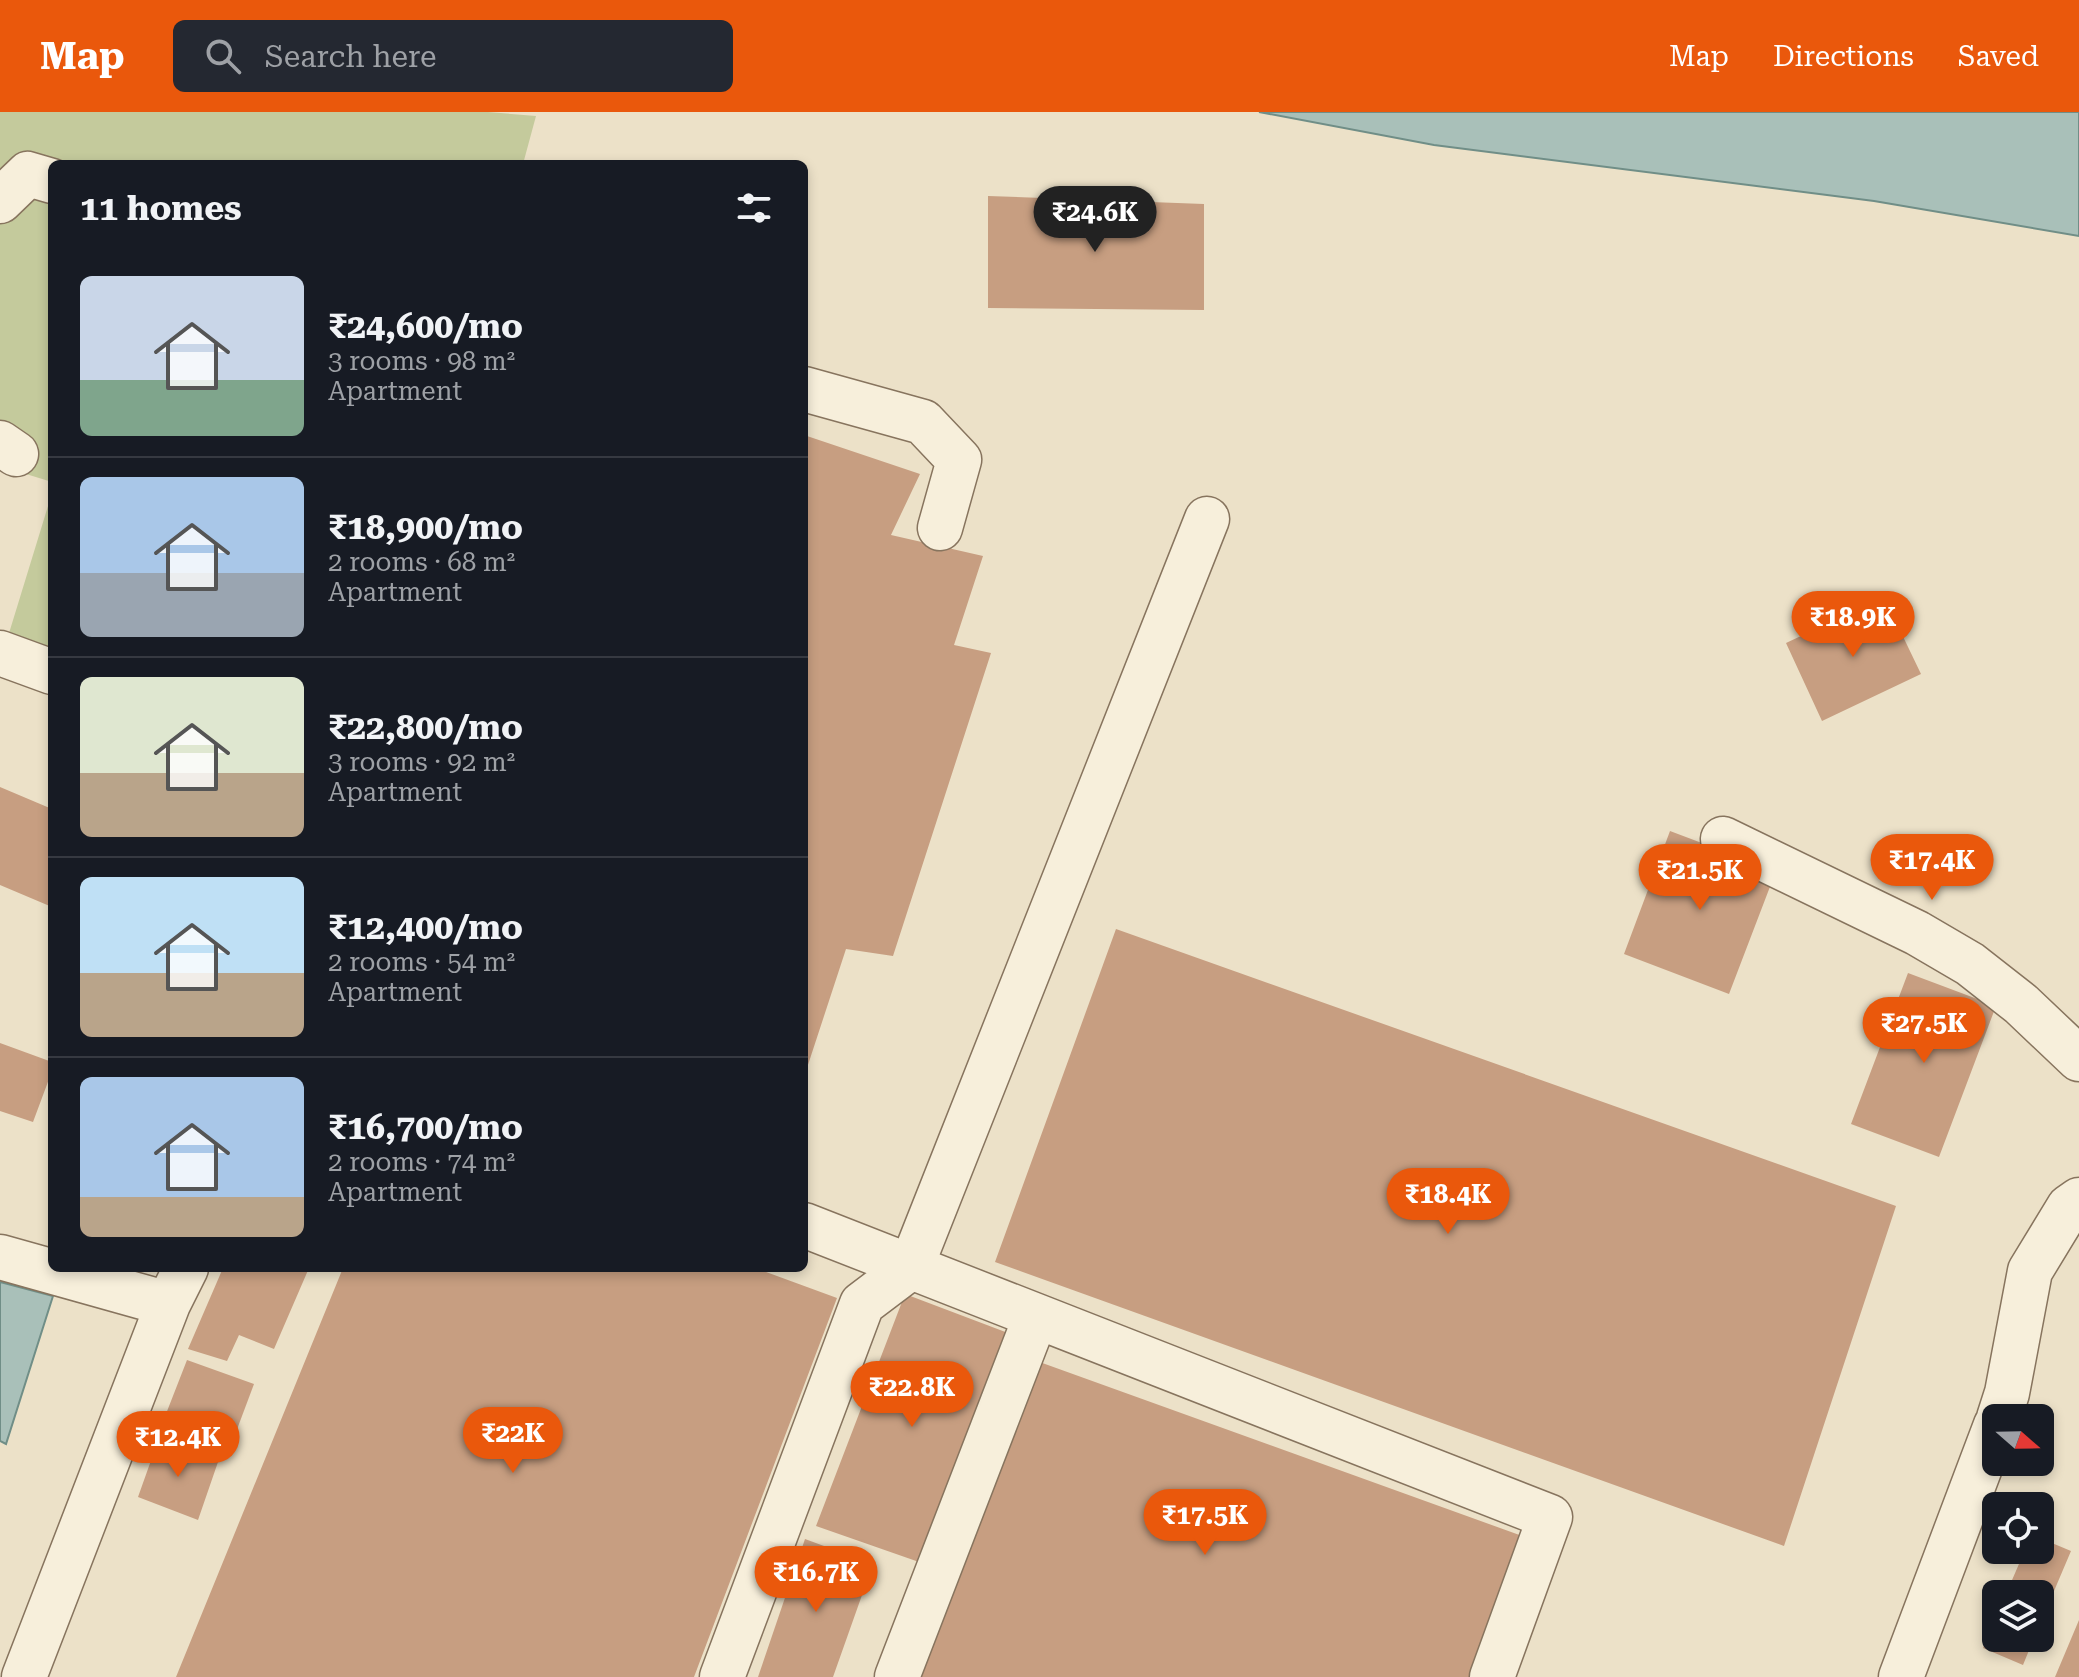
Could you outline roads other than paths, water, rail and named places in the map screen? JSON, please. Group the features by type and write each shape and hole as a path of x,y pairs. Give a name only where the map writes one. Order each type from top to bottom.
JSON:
{"street":[{"path":"0,201 28,174 48,180"},
{"path":"808,390 923,422 959,460 940,528"},
{"path":"722,1677 862,1304 911,1267 1207,519"},
{"path":"0,653 48,671"},
{"path":"1723,839 1917,933 1970,964 2021,1004 2079,1059"},
{"path":"2003,1404 2030,1271 2069,1207 2079,1200"},
{"path":"808,1227 1550,1517 1492,1677"},
{"path":"0,1257 48,1265"},
{"path":"24,1677 177,1286 92,1272"},
{"path":"897,1677 1036,1316"},
{"path":"1901,1677 1982,1462"}],"water":[{"path":"1259,112 2079,112 2079,236 1874,201 1434,145"},
{"path":"0,1282 53,1296 6,1444 0,1441"}]}
